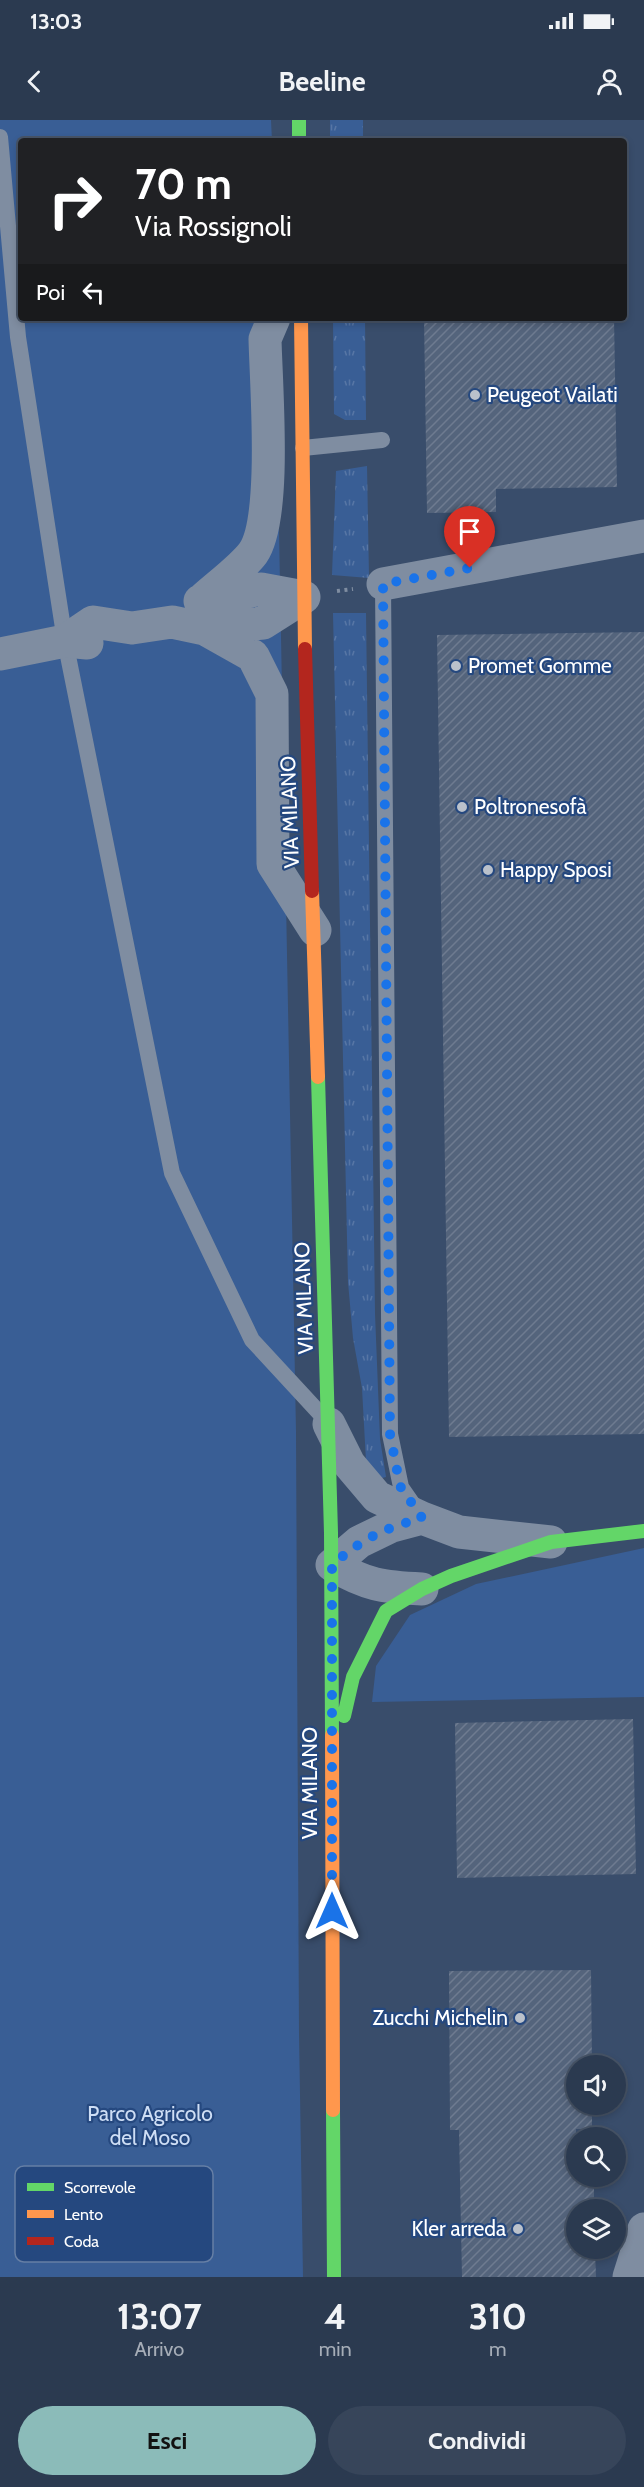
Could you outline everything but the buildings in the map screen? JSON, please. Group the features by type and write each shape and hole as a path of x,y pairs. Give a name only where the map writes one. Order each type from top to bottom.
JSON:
{"main road":[{"path":"299,120 299,138"},
{"name":"VIA MILANO","path":"302,321 304,597 332,1565 334,2277"},
{"path":"332,1768 353,1677 386,1611 422,1589 451,1576 551,1542 644,1530"}],"street":[{"path":"203,614 253,553 263,531 267,501 265,339 273,321"},
{"path":"383,584 644,536"},
{"path":"0,654 65,640 93,622 132,628 172,622 203,614 263,623 304,597"},
{"path":"203,614 253,656 272,694 273,864 315,930"},
{"path":"329,1424 349,1464 376,1497 459,1532 551,1542"},
{"path":"422,1518 392,1527 359,1542 332,1565 358,1580 387,1587 422,1589"},
{"path":"629,2277 644,2229"}],"lane":[{"path":"0,137 18,337 65,640 172,1173 252,1340 329,1424"},
{"path":"303,448 382,440"},
{"path":"383,584 390,1434 400,1486 422,1518"}],"path":[{"path":"304,597 383,584"}],"green space":[{"name":"Parco Agricolo del Moso","path":"0,120 271,120 272,138 18,138 18,321 275,321 296,1431 299,2033 303,2277 0,2277"},
{"path":"330,120 363,120 363,138 330,138"},
{"path":"333,321 365,321 366,420 345,420 334,414"},
{"path":"367,466 369,578 332,575 336,471"},
{"path":"333,613 366,613 375,1314 380,1439 386,1477 374,1480 366,1461 362,1388 353,1338 348,1282"},
{"path":"644,1548 644,1697 372,1702 376,1666 410,1615 476,1584"}],"traffic: fast":[{"path":"299,120 299,138"},
{"path":"318,1077 331,1533 332,1735"},
{"path":"344,1716 353,1677 386,1611 422,1589 451,1576 551,1542 644,1531"},
{"path":"333,2110 334,2277"}],"traffic: slow":[{"path":"301,321 305,649"},
{"path":"312,891 318,1077"},
{"path":"332,1735 333,2110"}],"traffic: jam":[{"path":"305,649 312,891"}],"place":[{"name":"Peugeot Vailati","path":"475,395"},
{"name":"Promet Gomme","path":"456,666"},
{"name":"Poltronesofà","path":"462,807"},
{"name":"Happy Sposi","path":"488,870"},
{"name":"Zucchi Michelin","path":"520,2018"},
{"name":"Kler arreda","path":"518,2229"}],"route":[{"path":"332,1911 332,1565 359,1542 392,1527 422,1518 400,1486 390,1434 383,584 470,568"}]}
